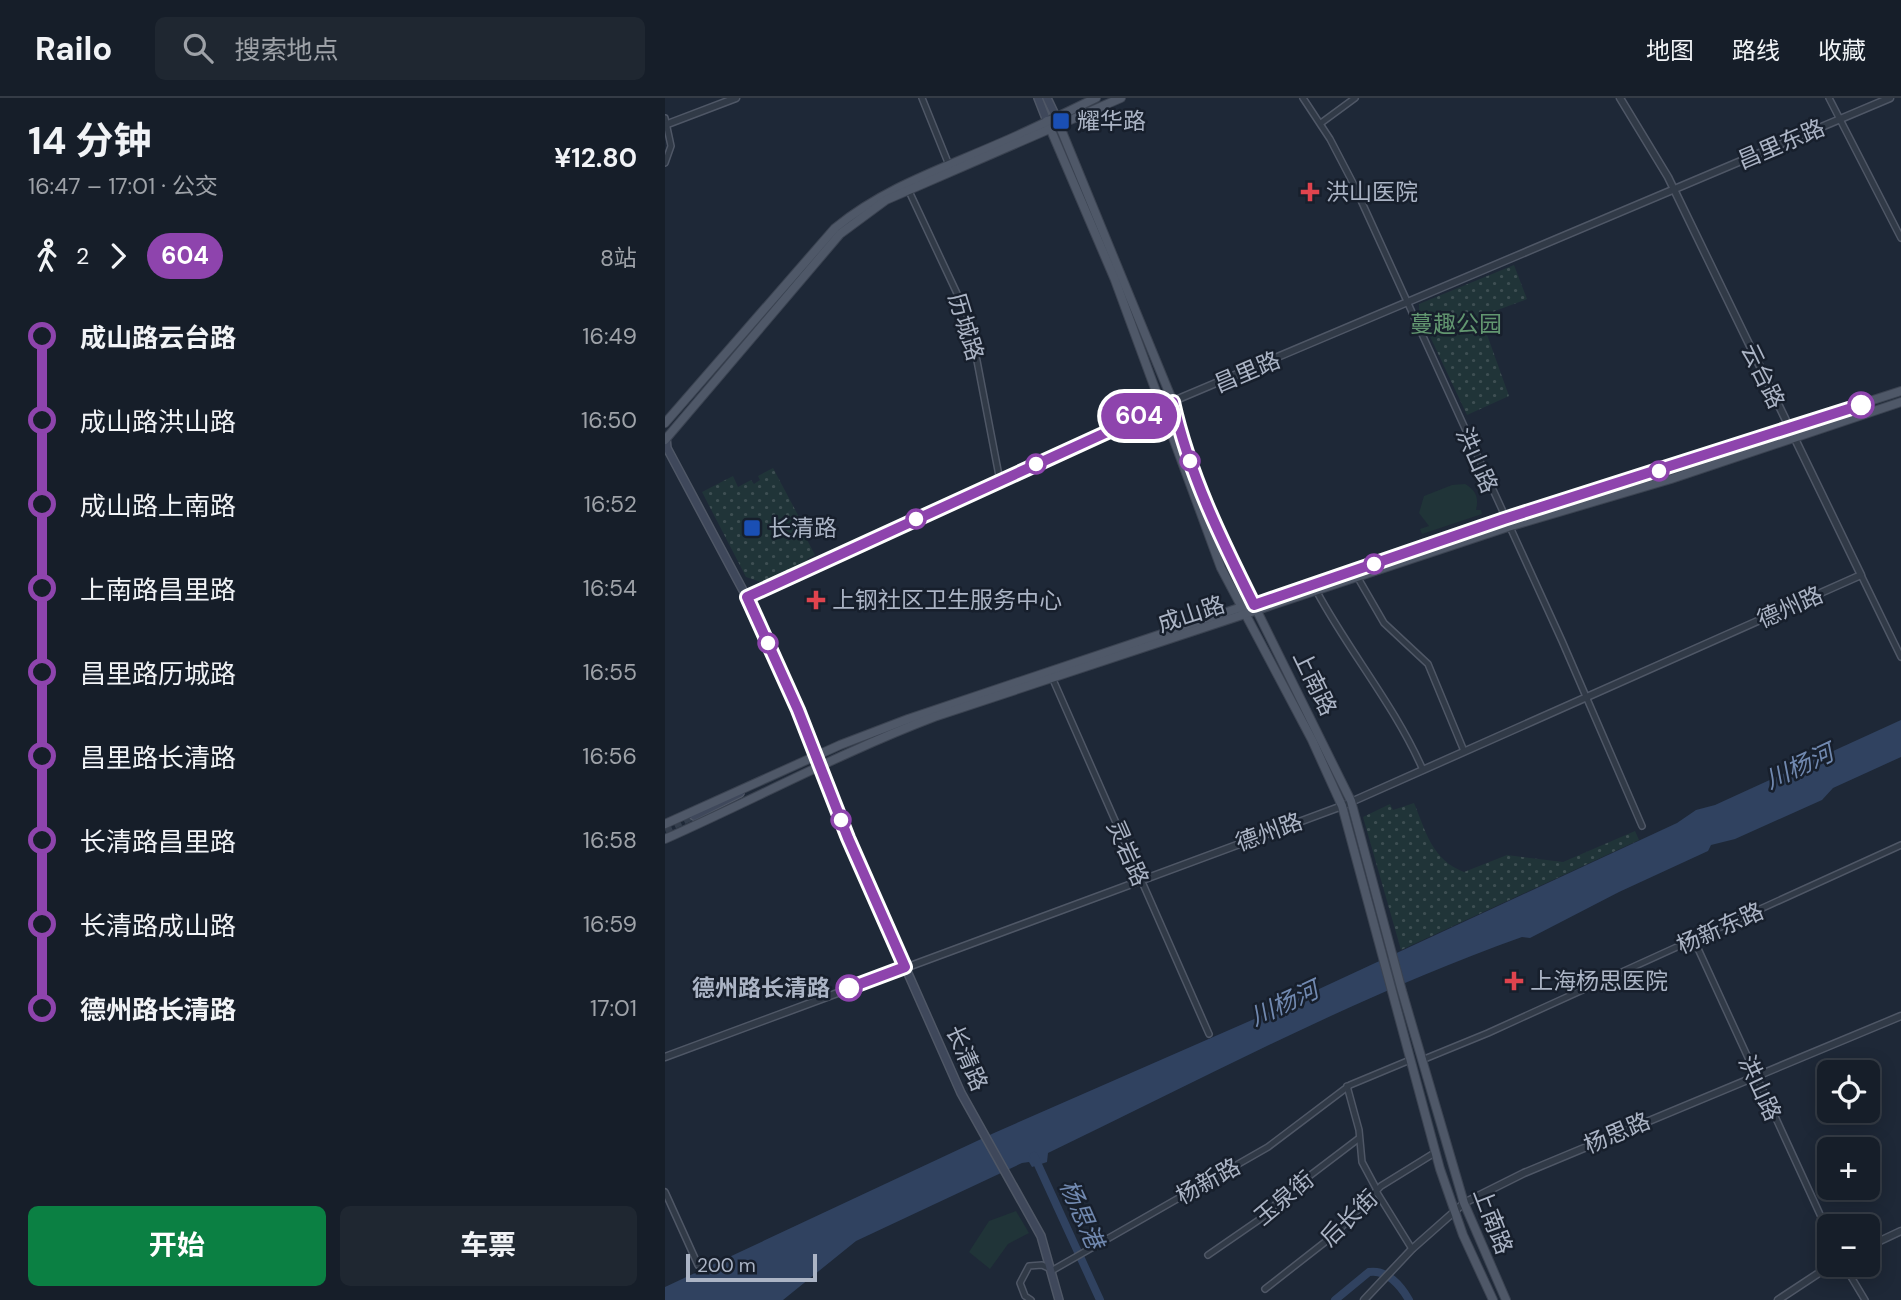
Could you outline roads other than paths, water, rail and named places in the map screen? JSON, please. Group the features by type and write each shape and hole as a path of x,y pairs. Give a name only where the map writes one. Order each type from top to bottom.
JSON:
{"main road":[{"name":"上南路","path":"1038,98 1053,124 1173,402 1181,438 1210,516 1352,801 1391,953 1464,1203 1506,1300"},
{"name":"上南路","path":"1047,98 1053,124 1163,407 1204,528 1243,612 1312,740 1342,806 1391,996 1454,1211 1493,1300"},
{"path":"665,423 835,228 874,198 907,187 1053,124 1096,98"},
{"path":"666,442 840,234 875,207 949,165 1121,98"},
{"name":"成山路","path":"1791,433 1901,391"},
{"name":"成山路","path":"665,839 738,807 862,745 1051,676 1506,523 1791,433 1901,402"},
{"name":"长清路","path":"666,442 747,597 961,1094 1033,1218 1052,1270 1059,1300"},
{"name":"成山路","path":"1256,608 1317,592 1506,523"},
{"name":"成山路","path":"665,824 747,790 817,756 908,719 1051,676"},
{"path":"738,807 695,819 747,790"}],"street":[{"path":"665,163 671,146 666,123 736,98"},
{"path":"922,98 949,165"},
{"name":"洪山路","path":"1303,98 1321,122 1354,185 1562,641 1642,826"},
{"path":"1321,122 1355,98"},
{"name":"云台路","path":"1621,98 1656,153 1901,657"},
{"path":"1829,98 1901,238"},
{"name":"昌里东路","path":"1673,190 1890,98"},
{"name":"历城路","path":"907,187 969,319 1000,481"},
{"name":"昌里路","path":"747,597 1173,402 1673,190"},
{"name":"德州路","path":"665,1057 1342,806 1861,575"},
{"path":"1358,578 1384,623 1428,664 1464,751"},
{"path":"1317,592 1345,643 1397,716 1423,770"},
{"name":"灵岩路","path":"1051,676 1209,1034"},
{"name":"杨新东路","path":"1422,1060 1901,845"},
{"name":"洪山路","path":"1694,940 1820,1214"},
{"name":"杨思路","path":"1364,1300 1412,1249 1464,1203 1524,1172 1901,1016"},
{"name":"杨新路","path":"1025,1299 1020,1283 1025,1270 1035,1264 1052,1270 1071,1260 1268,1147 1347,1086 1410,1060"},
{"path":"1347,1086 1359,1130 1358,1139 1364,1168 1412,1249"},
{"name":"玉泉街","path":"1208,1255 1266,1215 1283,1196 1358,1139"},
{"name":"后长街","path":"1265,1289 1335,1235 1376,1191 1436,1152"},
{"path":"665,1192 698,1265"},
{"path":"1880,1241 1901,1231"},
{"path":"1778,1300 1817,1275"},
{"path":"1851,1277 1865,1300"}],"water":[{"path":"1901,720 1901,757 1833,788 1822,800 1735,839 1711,845 1708,851 1619,892 1530,938 1522,937 1461,960 1342,1011 1048,1153 1047,1162 1032,1167 1029,1162 1022,1163 856,1241 783,1300 665,1300 665,1287 994,1133 1252,1020 1677,823 1696,810 1715,805"}],"waterway":[{"name":"杨思港","path":"1034,1156 1100,1300"},
{"name":"杨思港","path":"1335,1300 1369,1272 1382,1273 1393,1280 1409,1300"}],"tunnel":[{"path":"665,830 694,816"}],"place":[{"name":"耀华路","path":"1061,121"},
{"name":"洪山医院","path":"1310,192"},
{"name":"长清路","path":"752,528"},
{"name":"上钢社区卫生服务中心","path":"816,600"},
{"name":"上海杨思医院","path":"1514,981"},
{"name":"德州路长清路","path":"849,988"}],"park label":[{"name":"蔓趣公园","path":"1456,324"}],"water label":[{"name":"川杨河","path":"1799,766"},
{"name":"川杨河","path":"1284,1003"}]}
